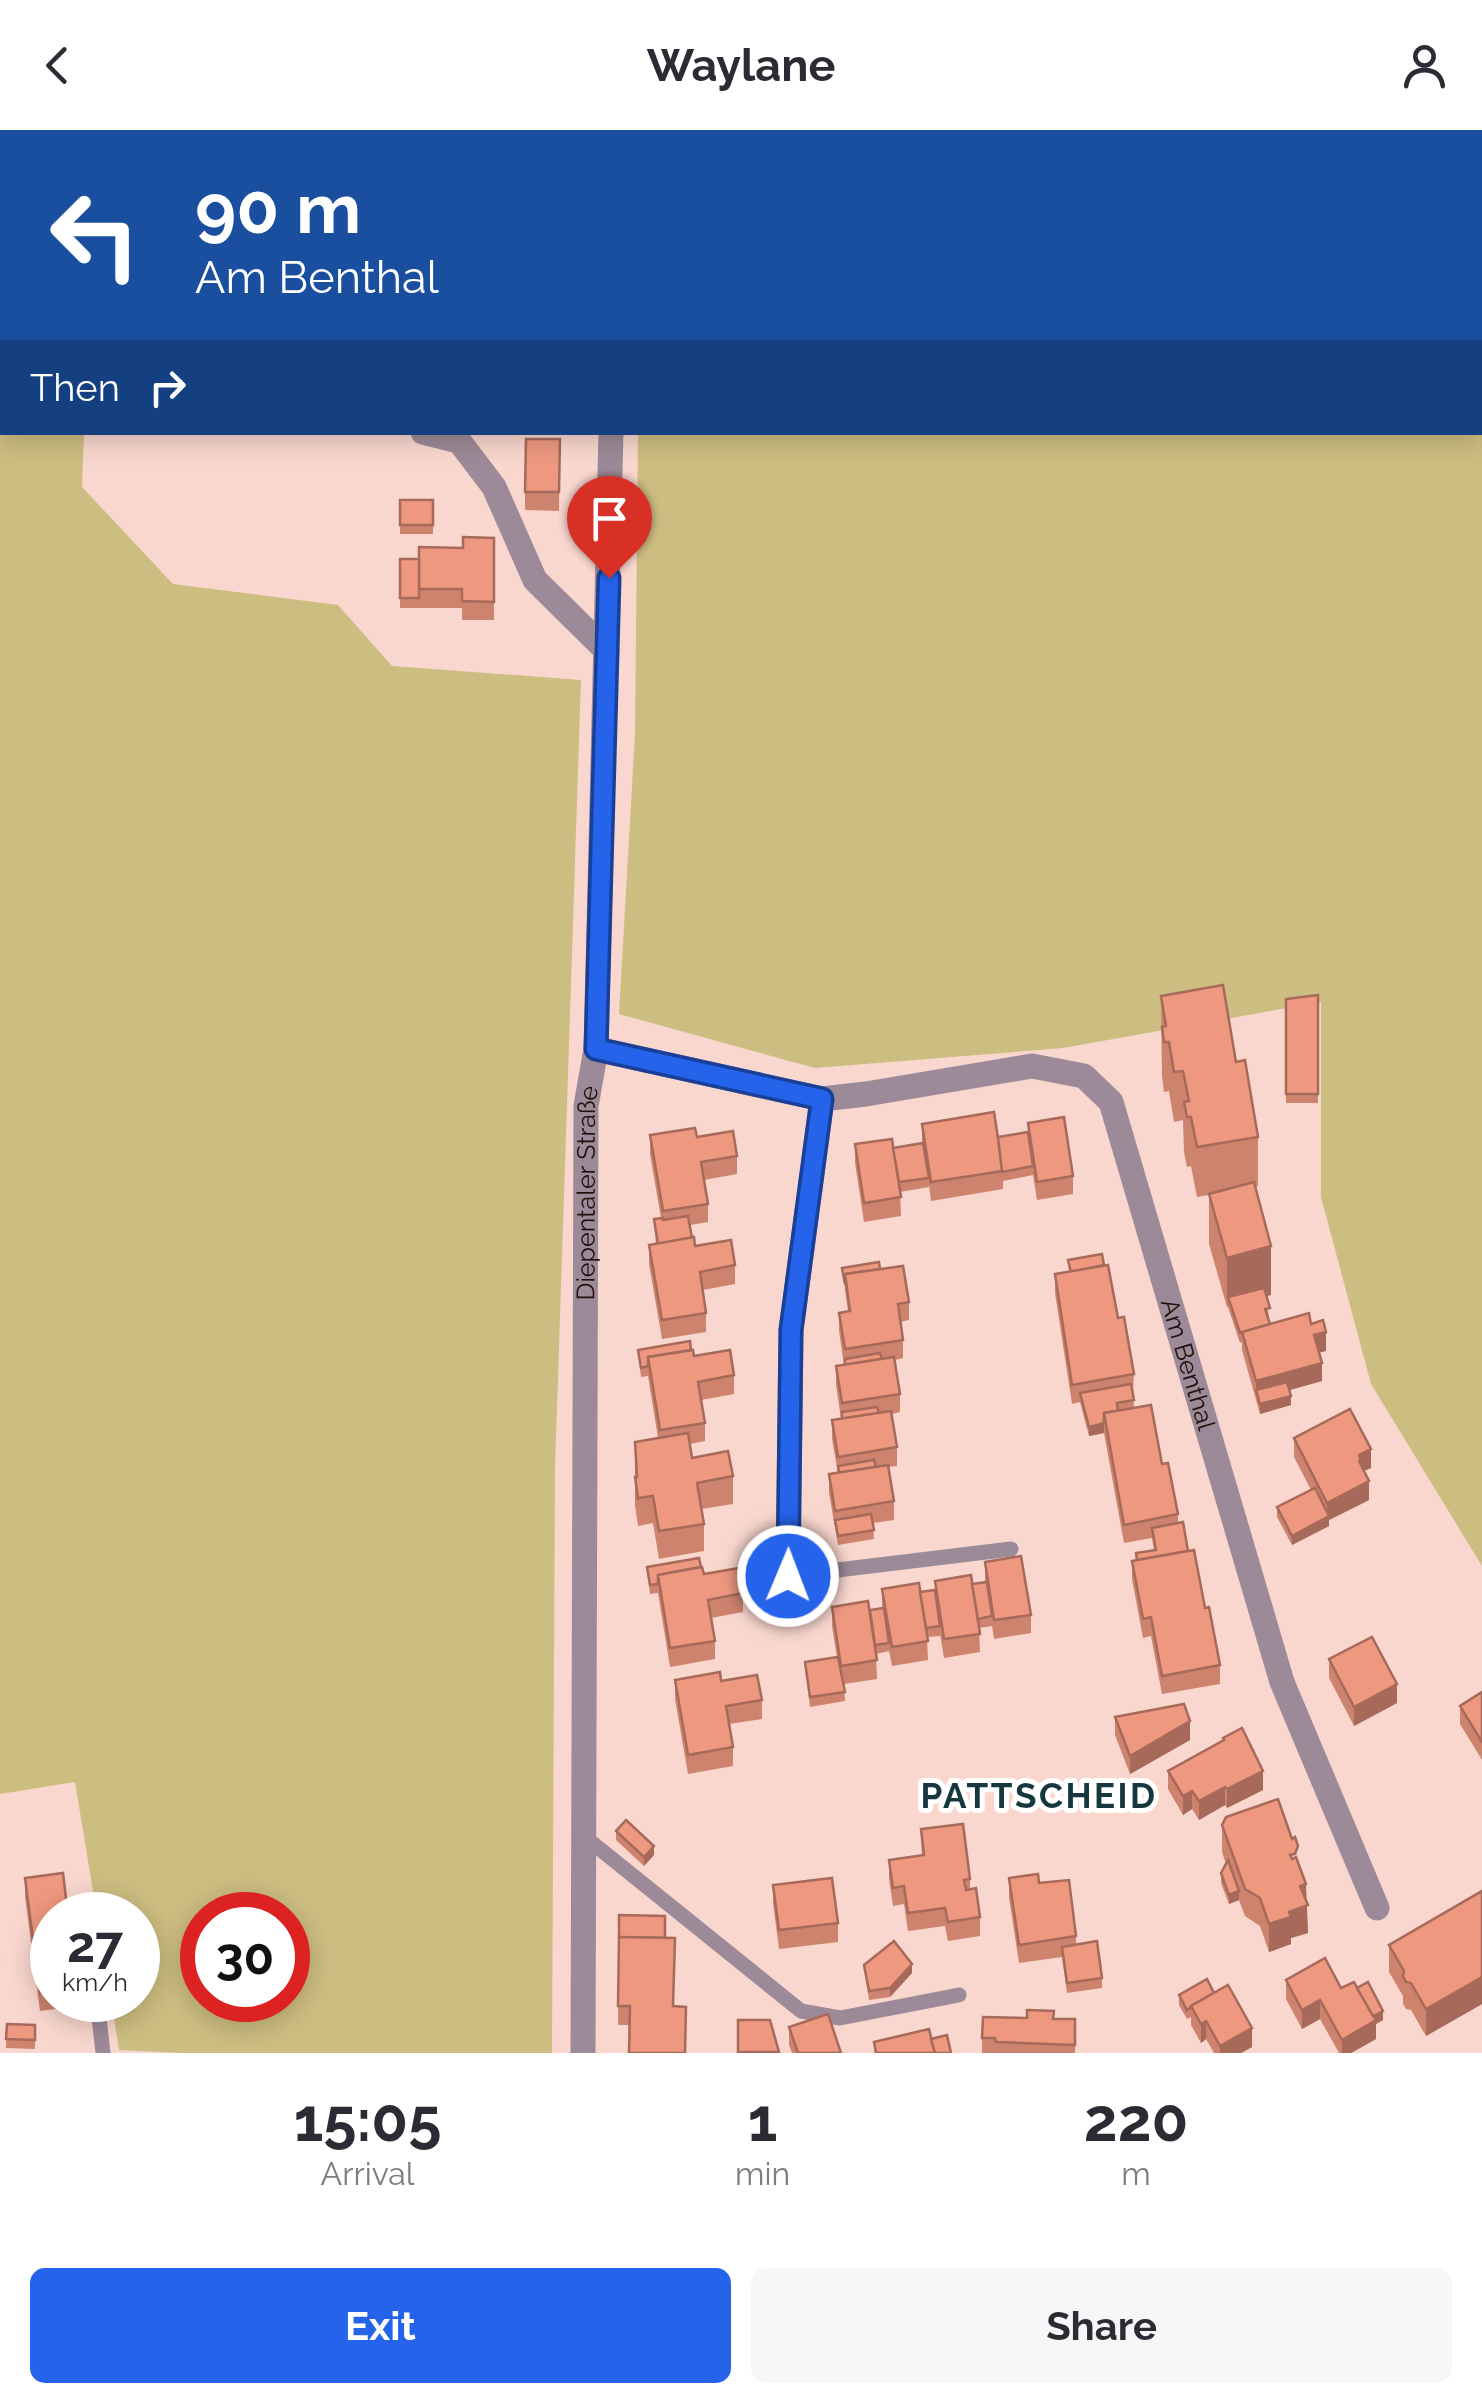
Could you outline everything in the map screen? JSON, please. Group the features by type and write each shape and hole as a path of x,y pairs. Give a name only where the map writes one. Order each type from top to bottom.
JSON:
{"street":[{"path":"435,435 459,441 494,488 535,580 607,651"},
{"name":"Diepentaler Straße","path":"582,2053 586,1106 596,1049 611,435"},
{"name":"Am Benthal","path":"596,1049 822,1099 1032,1066 1084,1076 1112,1102 1282,1682 1376,1908"},
{"path":"788,1576 791,1330 822,1099"}],"lane":[{"path":"788,1576 1011,1549"},
{"path":"585,1836 801,2011 840,2018 959,1995"},
{"path":"99,2022 103,2053"}],"shaded area":[{"path":"0,435 84,435 82,487 173,584 338,605 392,666 581,680 555,1468 552,2053 119,2050 115,2022 160,2022 160,1892 93,1892 75,1782 0,1794"},
{"path":"638,435 1482,435 1482,1566 1371,1384 1321,1197 1321,1002 1063,1048 815,1068 619,1014 635,734"}],"building":[{"path":"526,439 560,439 559,492 525,492"},
{"path":"400,500 433,500 433,525 400,525"},
{"path":"463,537 494,538 494,602 462,601 462,589 419,589 419,547 463,548"},
{"path":"400,559 419,559 419,598 400,598"},
{"path":"1223,985 1236,1062 1245,1060 1258,1137 1197,1147 1184,1102 1189,1101 1183,1071 1174,1072 1169,1042 1164,1042 1162,1027 1166,1026 1161,996"},
{"path":"1318,995 1318,1094 1286,1094 1286,999"},
{"path":"994,1112 1003,1171 931,1182 922,1124"},
{"path":"1064,1117 1073,1176 1037,1182 1028,1123"},
{"path":"695,1128 697,1137 733,1131 737,1156 701,1162 708,1204 663,1211 650,1135"},
{"path":"1028,1132 1033,1166 1002,1172 998,1137"},
{"path":"892,1139 901,1197 864,1203 855,1144"},
{"path":"923,1143 929,1178 899,1182 893,1148"},
{"path":"1254,1182 1271,1246 1227,1258 1209,1194"},
{"path":"688,1216 692,1238 658,1244 654,1219"},
{"path":"694,1237 695,1246 731,1240 735,1265 700,1272 706,1313 662,1320 649,1245"},
{"path":"1102,1254 1104,1265 1071,1272 1068,1260"},
{"path":"879,1262 880,1269 845,1274 845,1284 842,1268"},
{"path":"1108,1265 1118,1318 1124,1317 1134,1374 1072,1385 1055,1274"},
{"path":"903,1266 909,1302 898,1304 903,1340 845,1349 839,1313 850,1311 845,1274"},
{"path":"1264,1288 1270,1324 1240,1333 1228,1297"},
{"path":"1309,1313 1311,1324 1323,1320 1326,1332 1314,1335 1322,1363 1256,1381 1242,1332"},
{"path":"690,1341 691,1350 648,1357 648,1366 641,1368 638,1350"},
{"path":"693,1350 694,1356 730,1350 734,1375 698,1382 705,1423 660,1430 648,1357"},
{"path":"880,1353 882,1359 845,1365 845,1359"},
{"path":"894,1357 900,1394 842,1403 836,1366"},
{"path":"1287,1382 1291,1396 1260,1404 1256,1390"},
{"path":"1131,1384 1134,1400 1117,1403 1118,1411 1104,1413 1104,1423 1089,1427 1080,1393"},
{"path":"1151,1405 1162,1464 1168,1463 1178,1514 1124,1525 1104,1413"},
{"path":"877,1407 879,1413 842,1419 842,1412"},
{"path":"1350,1409 1371,1449 1359,1455 1369,1481 1327,1503 1294,1438"},
{"path":"891,1411 897,1447 838,1457 832,1420"},
{"path":"688,1433 692,1458 728,1451 733,1476 697,1483 704,1524 659,1531 653,1496 638,1498 635,1442"},
{"path":"874,1460 876,1467 839,1473 838,1466"},
{"path":"888,1465 894,1501 835,1511 829,1474"},
{"path":"1315,1488 1329,1516 1292,1536 1277,1507"},
{"path":"871,1514 874,1530 838,1536 835,1520"},
{"path":"1183,1522 1188,1551 1137,1560 1136,1553 1156,1550 1152,1528"},
{"path":"1194,1550 1220,1665 1162,1676 1151,1617 1143,1619 1132,1561"},
{"path":"1021,1556 1031,1615 994,1620 985,1562"},
{"path":"699,1558 701,1567 658,1575 658,1584 650,1585 647,1567"},
{"path":"702,1567 704,1574 739,1568 743,1593 708,1600 715,1641 670,1648 658,1575"},
{"path":"971,1575 980,1634 944,1639 935,1581"},
{"path":"987,1582 992,1616 978,1619 972,1584"},
{"path":"919,1583 928,1641 892,1647 882,1589"},
{"path":"935,1590 940,1626 926,1628 920,1592"},
{"path":"868,1601 877,1660 841,1666 832,1607"},
{"path":"884,1608 889,1643 875,1645 870,1610"},
{"path":"1372,1637 1397,1684 1354,1707 1329,1659"},
{"path":"838,1657 845,1692 810,1697 805,1662"},
{"path":"720,1672 721,1681 757,1675 762,1700 726,1706 733,1747 688,1755 675,1680"},
{"path":"1482,1692 1482,1742 1460,1706"},
{"path":"1184,1704 1190,1721 1130,1756 1115,1717"},
{"path":"1242,1728 1263,1771 1199,1801 1192,1791 1183,1796 1168,1771"},
{"path":"1278,1799 1298,1846 1295,1854 1290,1855 1292,1859 1296,1857 1306,1884 1300,1886 1308,1905 1289,1912 1291,1917 1269,1924 1260,1898 1245,1889 1222,1825 1226,1817"},
{"path":"626,1820 654,1846 644,1857 616,1831"},
{"path":"963,1824 970,1879 964,1880 966,1890 976,1888 980,1917 948,1922 945,1908 908,1913 904,1886 893,1888 889,1860 924,1855 921,1829"},
{"path":"1228,1860 1239,1891 1229,1895 1221,1873"},
{"path":"63,1873 65,1892 30,1892 30,1916 25,1878"},
{"path":"1038,1874 1039,1883 1069,1880 1076,1936 1019,1945 1009,1878"},
{"path":"832,1878 838,1923 779,1930 773,1885"},
{"path":"1482,1891 1482,1977 1426,2009 1411,1983 1406,1982 1389,1945"},
{"path":"619,1915 665,1916 665,1938 619,1937"},
{"path":"619,1937 675,1938 673,2006 686,2007 685,2053 629,2053 630,2006 618,2006"},
{"path":"894,1941 912,1964 890,1988 869,1991 864,1965"},
{"path":"1097,1941 1102,1978 1067,1983 1062,1947"},
{"path":"1325,1958 1341,1988 1354,1982 1376,2020 1342,2040 1320,2000 1302,2010 1286,1980"},
{"path":"1207,1979 1214,1993 1187,2010 1179,1995"},
{"path":"1368,1982 1383,2011 1373,2016 1357,1988"},
{"path":"1228,1985 1252,2028 1220,2046 1206,2021 1201,2024 1191,2006"},
{"path":"1027,2010 1054,2011 1053,2019 1075,2019 1075,2045 982,2038 983,2017 1027,2018"},
{"path":"828,2014 841,2053 798,2053 789,2027"},
{"path":"738,2020 770,2020 779,2052 738,2052"},
{"path":"7,2024 35,2025 35,2040 6,2039"},
{"path":"929,2029 935,2053 876,2053 874,2042"},
{"path":"947,2035 951,2053 935,2053 931,2039"}],"district":[{"name":"PATTSCHEID","path":"1039,1795"}],"route":[{"path":"609,578 596,1049 822,1099 791,1330 788,1576"}]}
